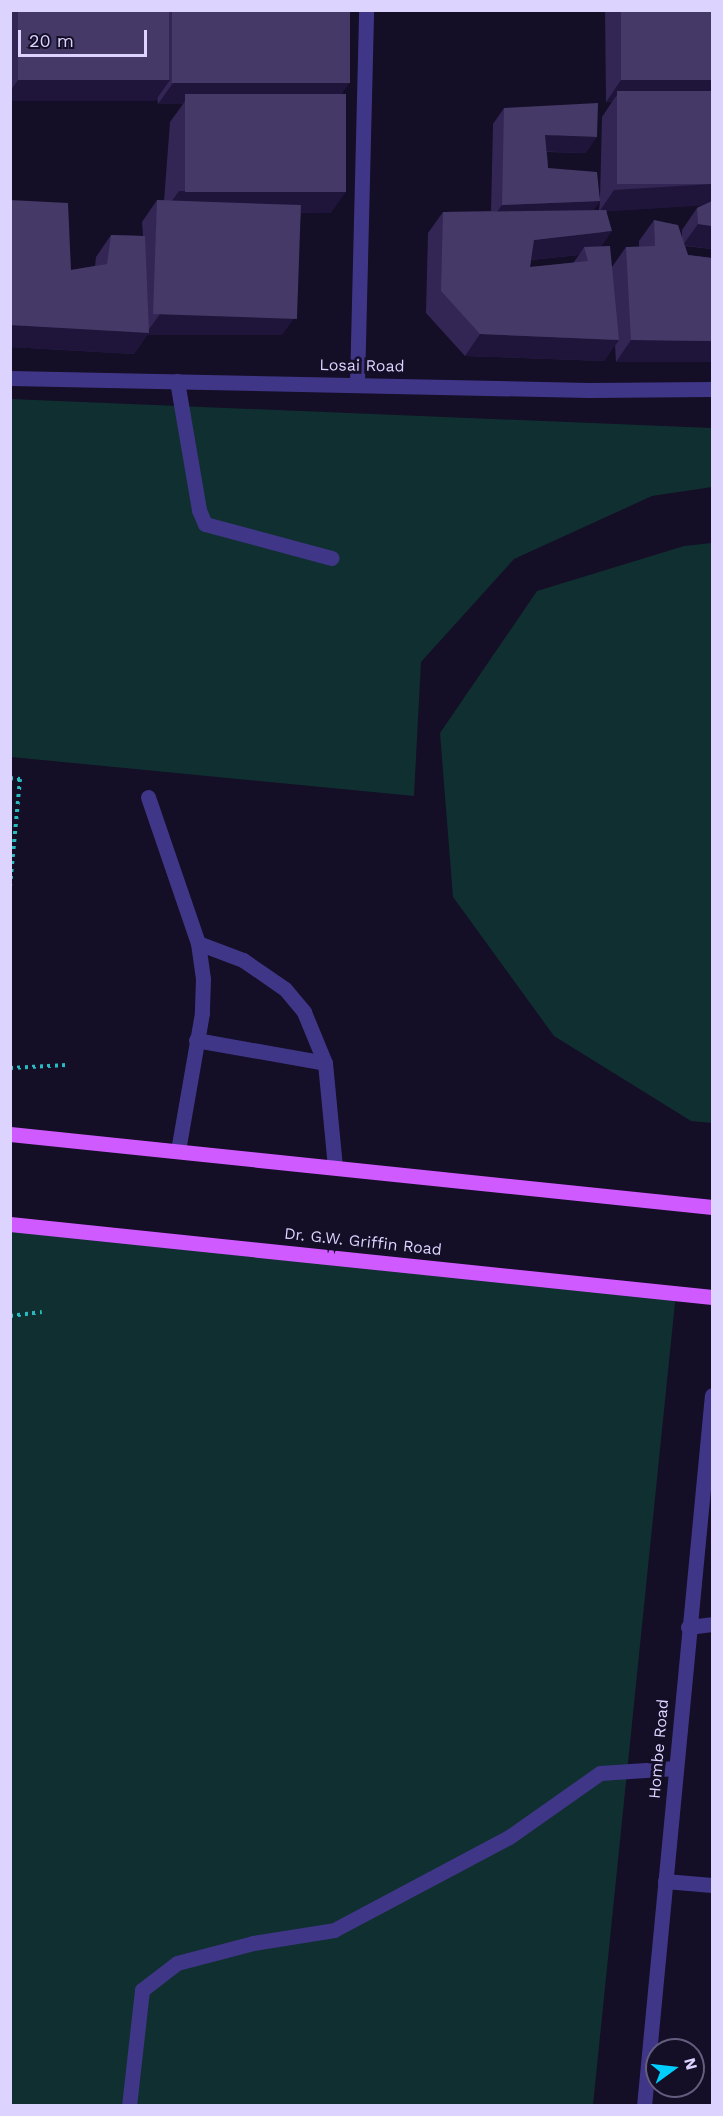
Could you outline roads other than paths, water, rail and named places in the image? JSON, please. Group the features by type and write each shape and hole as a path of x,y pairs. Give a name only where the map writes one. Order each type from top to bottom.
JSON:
{"main road":[{"path":"10,1134 712,1207"},
{"name":"Dr. G.W. Griffin Road","path":"10,1224 712,1297"}],"street":[{"path":"357,384 366,10"},
{"name":"Losai Road","path":"10,378 712,389"},
{"path":"177,381 199,510 205,524 332,558"},
{"path":"148,797 198,943 202,1013 178,1151"},
{"path":"198,943 243,960 285,989 304,1012 325,1063 335,1167"},
{"path":"196,1040 325,1063"},
{"name":"Hombe Road","path":"644,2106 688,1627 712,1395"},
{"path":"688,1627 712,1624"},
{"path":"129,2106 142,1990 177,1963 253,1943 334,1930 509,1837 600,1773 675,1768"},
{"path":"665,1881 712,1885"}]}
